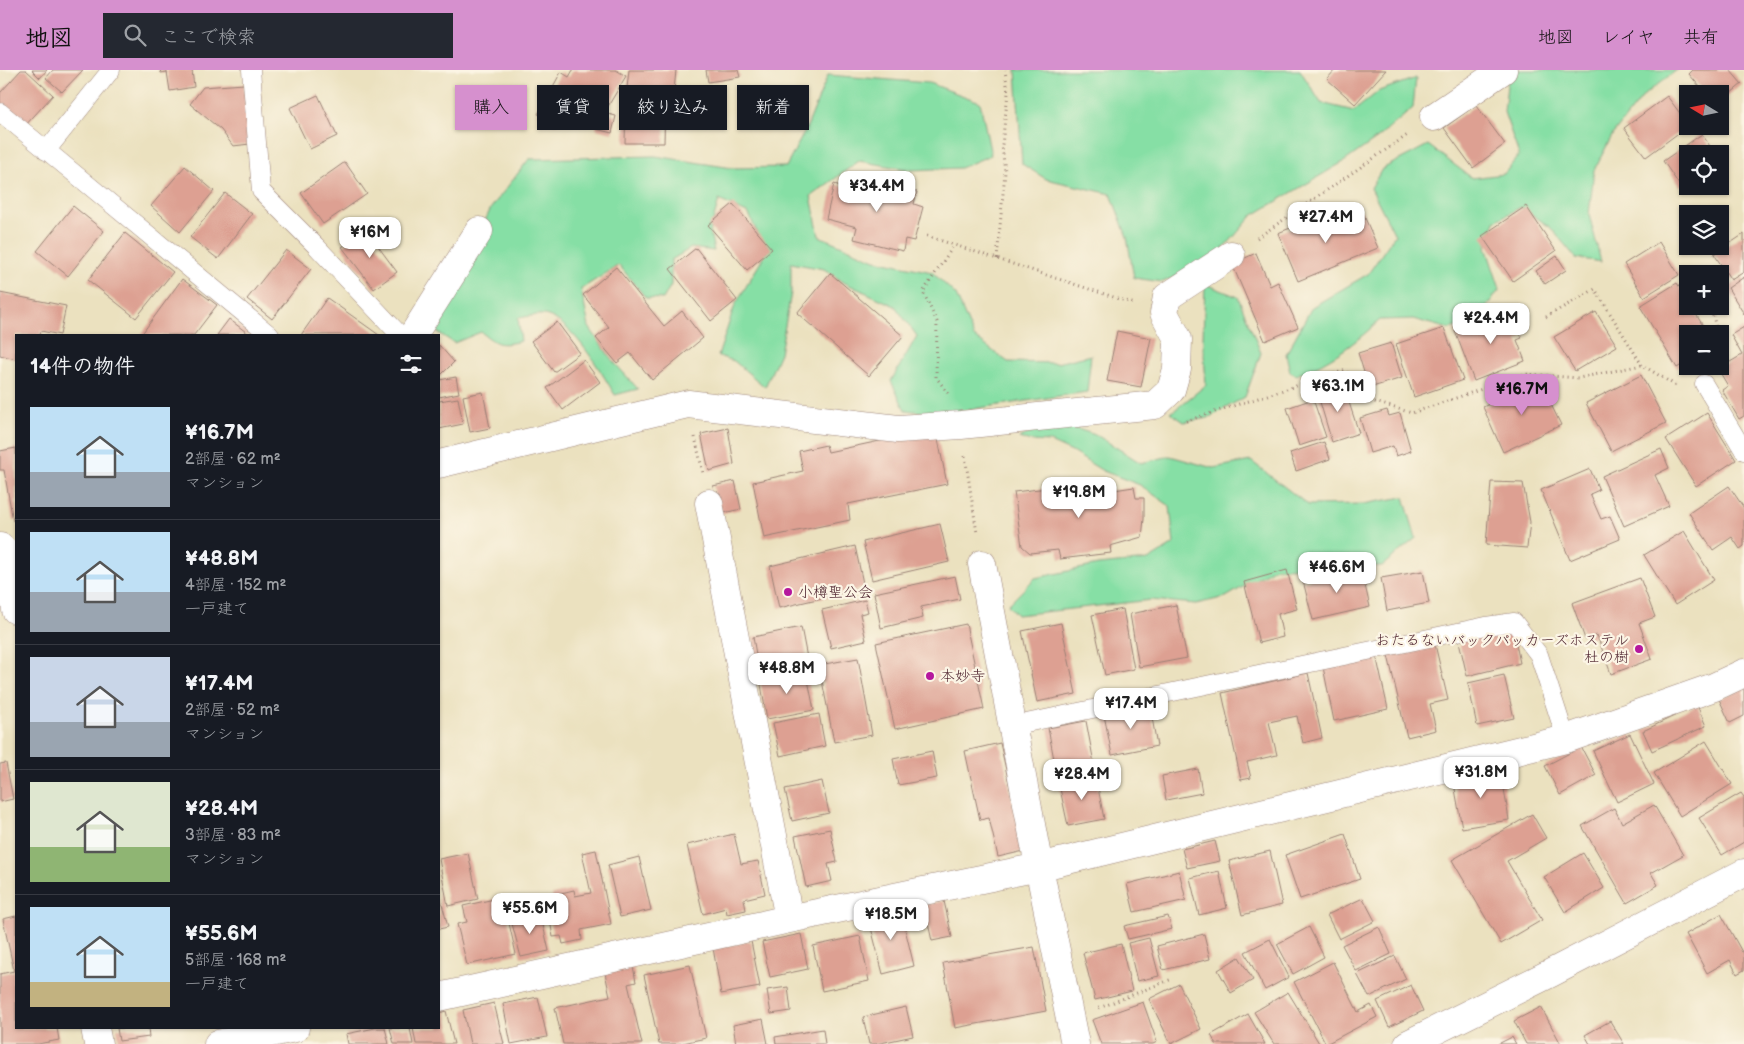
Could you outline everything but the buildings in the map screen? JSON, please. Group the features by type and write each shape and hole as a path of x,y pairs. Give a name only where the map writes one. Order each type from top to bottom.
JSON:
{"street":[{"path":"1434,117 1502,70"},
{"path":"414,334 479,231"},
{"path":"440,464 666,413 688,404 898,429 973,424 1154,405 1172,390 1177,369 1178,339 1164,314 1167,297 1231,255"},
{"path":"709,502 789,919"},
{"path":"6,551 15,604"},
{"path":"982,564 1039,867 1073,1032"},
{"path":"440,997 789,919 1039,867 1566,739 1714,687 1744,673"},
{"path":"1408,1044 1551,973 1744,873"},
{"path":"95,1029 98,1044"},
{"path":"218,1044 290,1029"}],"lane":[{"path":"46,151 111,70"},
{"path":"251,70 261,191 399,334"},
{"path":"0,112 269,334"},
{"path":"1704,384 1744,451"},
{"path":"1012,726 1486,626 1514,622 1539,655 1566,739"}],"path":[{"path":"997,259 1005,172 1002,145 1008,93 1005,70"},
{"path":"1231,255 1434,117"},
{"path":"927,236 1164,314"},
{"path":"954,245 923,292 936,322 936,377 973,424 982,564"},
{"path":"1546,317 1595,289 1642,366 1678,387 1704,384"},
{"path":"1182,422 1346,370 1358,397 1412,413 1526,374 1579,378 1642,366"},
{"path":"694,431 709,502"},
{"path":"1073,1032 1172,979"}],"green space":[{"path":"1016,70 1300,70 1321,103 1354,111 1379,91 1416,78 1413,108 1379,137 1345,161 1252,216 1224,248 1197,267 1163,282 1134,278 1127,237 1111,194 1046,179 1022,164"},
{"path":"1517,70 1677,70 1645,94 1613,134 1594,170 1589,214 1601,262 1576,258 1550,227 1521,207 1495,221 1486,247 1500,289 1474,322 1449,329 1413,319 1380,320 1351,345 1330,358 1296,375 1290,372 1286,354 1312,307 1368,274 1395,235 1371,188 1382,169 1428,145 1472,178 1504,174 1519,155 1504,112 1508,76"},
{"path":"828,75 929,83 980,102 991,155 960,168 911,170 859,161 811,196 819,236 875,260 932,272 956,295 974,337 1008,362 1057,363 1091,355 1087,392 939,414 905,410 891,381 917,336 895,306 845,283 824,269 791,263 791,293 780,353 765,387 734,361 718,356 735,305 766,253 749,214 719,200 710,232 714,251 691,248 671,260 671,285 663,299 646,298 619,265 581,289 589,327 612,360 638,389 615,395 576,337 555,319 545,315 518,318 521,341 508,344 495,342 481,332 454,343 434,330 491,208 529,159 655,156 732,168 786,167 805,130 809,130 809,122"},
{"path":"1205,284 1238,297 1261,353 1245,397 1208,418 1184,422 1171,413 1206,385 1203,338"},
{"path":"1055,421 1098,436 1141,463 1170,456 1213,468 1251,461 1308,505 1363,504 1404,497 1416,538 1382,566 1275,568 1226,597 1196,604 1151,600 1017,615 1008,605 1035,578 1098,565 1148,560 1174,544 1170,506 1140,485 1103,471 1072,452 1050,442 1019,438"}],"place":[{"name":"小樽聖公会","path":"788,592"},
{"name":"おたるないバックパッカーズホステル 杜の樹","path":"1639,649"},
{"name":"本妙寺","path":"930,676"}]}
